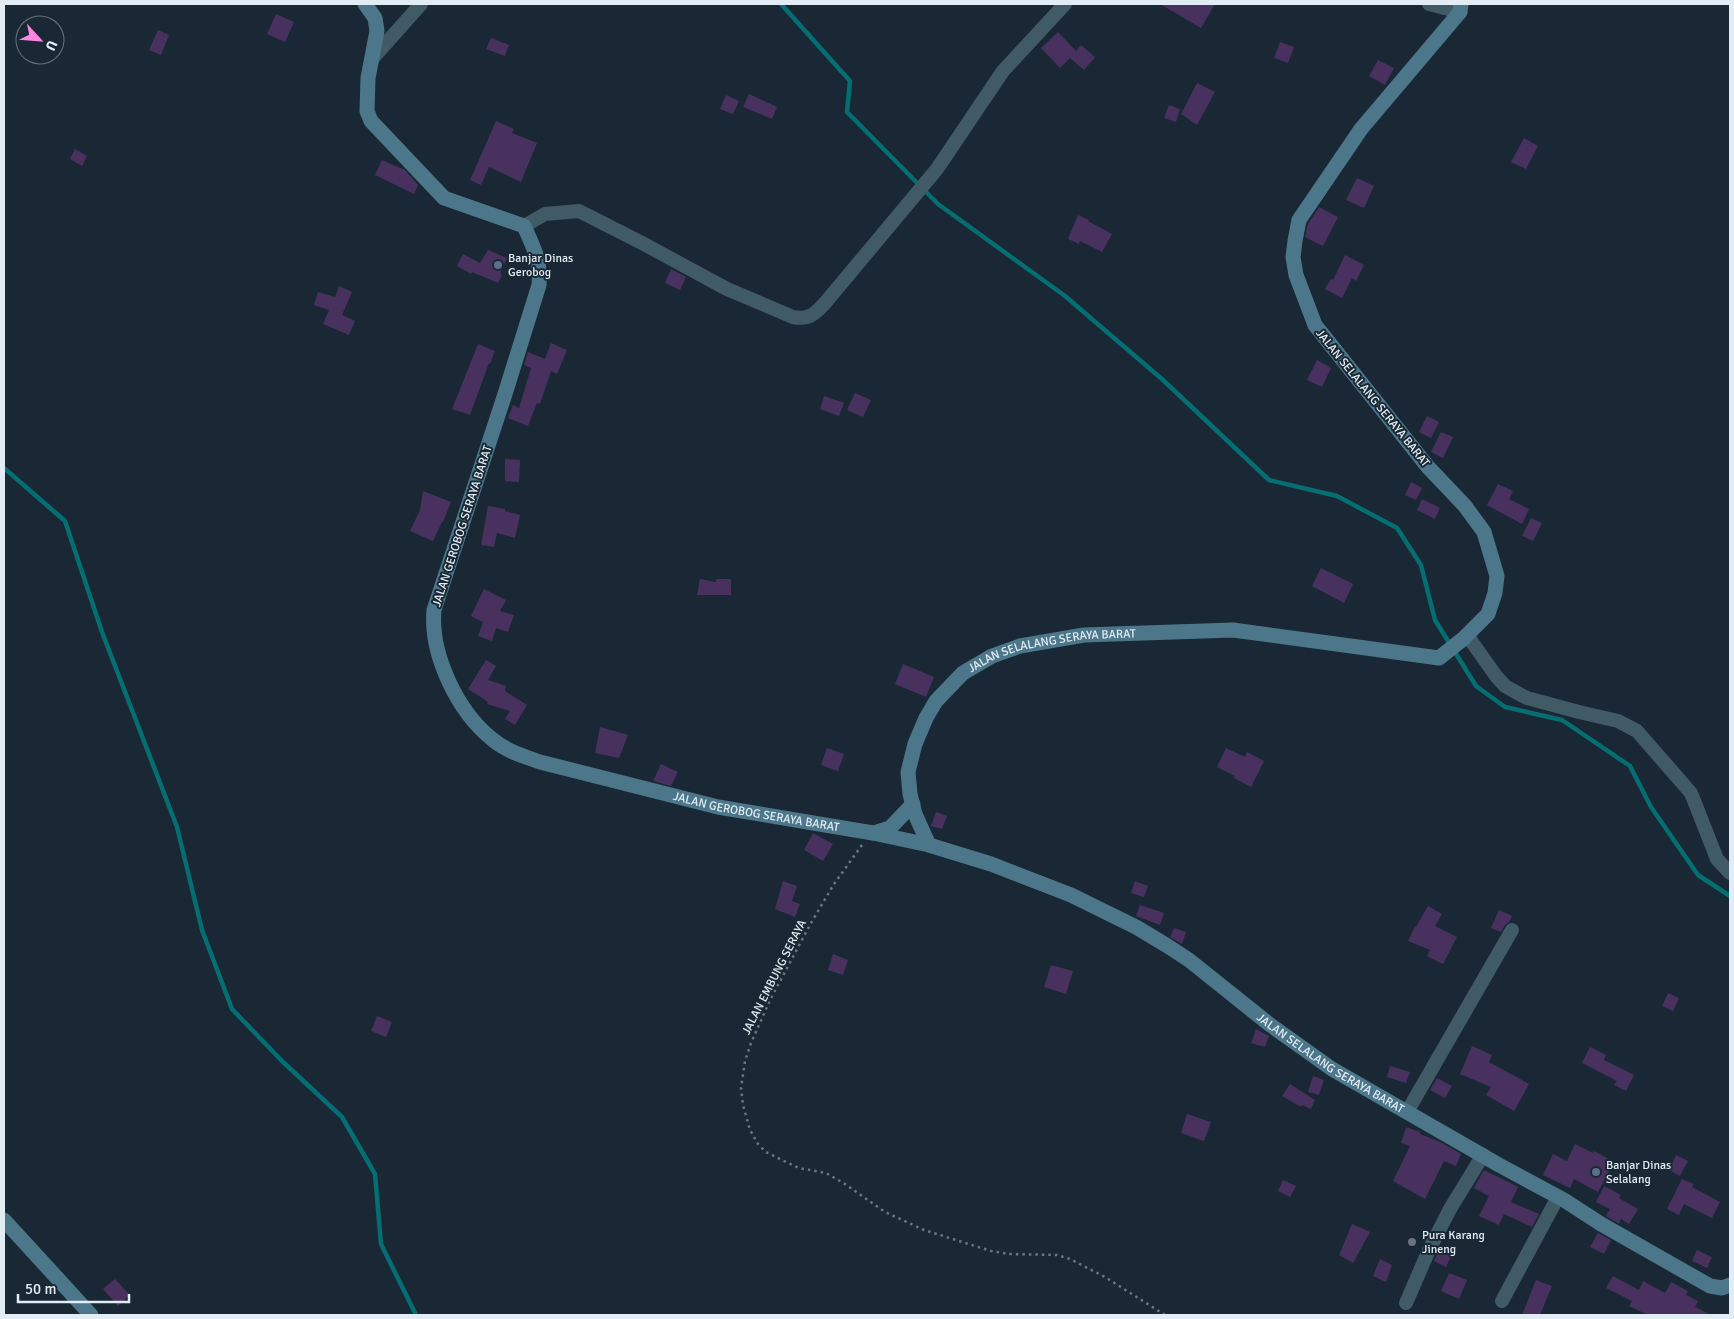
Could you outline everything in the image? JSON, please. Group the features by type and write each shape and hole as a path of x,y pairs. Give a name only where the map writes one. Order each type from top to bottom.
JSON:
{"street":[{"path":"365,4 375,18 377,31 367,100 367,111 371,121 444,198 524,226 545,214 579,211 642,242 727,288 793,317 802,319 812,317 898,217 936,169 1003,72 1065,4"},
{"path":"372,59 421,4"},
{"path":"1429,4 1461,8"},
{"name":"JALAN SELALANG SERAYA BARAT","path":"929,845 915,814 908,772 915,744 926,718 936,701 963,673 992,656 1020,646 1084,635 1233,630 1439,658 1465,637 1488,614 1495,593 1497,576 1484,532 1465,506 1428,468 1315,325 1296,275 1293,257 1294,241 1299,220 1361,129 1461,8"},
{"name":"JALAN GEROBOG SERAYA BARAT","path":"524,226 537,255 540,270 539,286 506,394 434,610 433,623 444,671 465,710 492,740 512,752 527,758 718,807 873,833"},
{"path":"1465,637 1496,676 1505,686 1512,690 1536,700 1618,721 1637,731 1691,793 1717,859 1730,873"},
{"path":"873,833 890,828 913,804"},
{"name":"JALAN SELALANG SERAYA BARAT","path":"873,833 929,845 1000,867 1071,895 1136,927 1189,960 1269,1024 1332,1069 1558,1197 1601,1224 1710,1286 1722,1288 1730,1285"},
{"path":"1407,1112 1512,930"},
{"path":"1406,1303 1429,1250 1450,1209 1483,1155"},
{"path":"1502,1301 1558,1197"},
{"path":"4,1220 91,1315"}],"path":[{"name":"JALAN EMBUNG SERAYA","path":"873,833 854,854 834,884 783,975 751,1043 745,1061 741,1088 743,1105 750,1130 758,1144 766,1152 799,1168 826,1174 845,1184 885,1212 924,1230 991,1251 1009,1254 1058,1255 1070,1259 1126,1290 1165,1315"}],"building":[{"path":"1160,4 1215,4 1201,28"},
{"path":"276,14 294,22 285,42 267,34"},
{"path":"158,30 169,35 161,55 149,50"},
{"path":"1058,32 1076,51 1081,45 1095,57 1084,70 1070,58 1060,68 1041,48"},
{"path":"491,38 509,45 505,56 486,49"},
{"path":"1280,42 1294,47 1288,63 1274,58"},
{"path":"1378,60 1394,68 1385,85 1369,76"},
{"path":"1197,83 1215,92 1197,125 1181,114"},
{"path":"749,94 777,107 772,119 743,107"},
{"path":"726,95 739,101 733,114 720,109"},
{"path":"1169,105 1180,109 1176,122 1164,118"},
{"path":"496,121 514,129 512,133 537,143 521,182 489,167 481,185 470,180"},
{"path":"1524,138 1538,146 1526,169 1511,162"},
{"path":"75,149 87,156 82,166 70,159"},
{"path":"382,160 405,170 418,185 414,194 375,175"},
{"path":"1357,178 1374,186 1364,208 1346,200"},
{"path":"1319,207 1338,217 1323,246 1305,237 1308,224"},
{"path":"1078,215 1112,234 1102,252 1080,241 1079,244 1068,239"},
{"name":"Banjar Dinas Gerobog","path":"488,250 507,258 498,283 472,272 471,274 457,266 463,254 480,263"},
{"path":"1345,255 1364,265 1356,281 1352,278 1342,298 1325,289 1331,279 1333,280"},
{"path":"671,269 686,277 680,290 665,283"},
{"path":"339,286 352,292 342,315 355,321 349,335 323,324 329,310 314,305 318,292 335,297"},
{"path":"551,343 567,350 557,374 551,371 540,404 537,403 528,426 508,418 513,405 519,408 531,368 524,365 528,352 545,359"},
{"path":"478,344 495,351 470,415 452,409"},
{"path":"1317,360 1331,368 1322,387 1307,380"},
{"path":"855,393 871,400 863,417 847,410"},
{"path":"824,396 844,403 839,416 820,409"},
{"path":"1427,416 1439,422 1431,438 1419,432"},
{"path":"1441,432 1453,437 1443,458 1431,452"},
{"path":"505,459 520,460 519,482 505,481"},
{"path":"1411,482 1422,488 1416,500 1405,495"},
{"path":"1498,484 1513,491 1509,499 1529,509 1522,524 1487,505"},
{"path":"423,491 451,502 433,541 410,531 420,510"},
{"path":"1422,499 1440,508 1435,519 1417,510"},
{"path":"488,506 505,509 505,511 520,515 515,538 497,533 494,547 481,545"},
{"path":"1531,518 1542,523 1533,541 1522,536"},
{"path":"1321,568 1353,584 1344,603 1312,586"},
{"path":"700,579 716,582 716,579 731,579 731,595 697,595"},
{"path":"484,589 506,600 500,611 514,615 508,632 496,628 492,641 478,636 483,622 471,616"},
{"path":"486,660 496,666 488,680 506,686 505,691 527,705 515,725 505,719 510,711 487,704 488,702 468,689"},
{"path":"903,664 934,677 926,697 895,684"},
{"path":"600,727 628,735 619,758 595,753"},
{"path":"827,748 844,754 838,771 821,765"},
{"path":"1226,748 1245,757 1247,752 1264,761 1251,787 1217,767"},
{"path":"661,764 678,772 671,786 653,781"},
{"path":"936,812 947,816 942,829 931,826"},
{"path":"813,833 833,844 823,861 804,850"},
{"path":"783,881 797,886 792,901 800,904 795,917 775,909"},
{"path":"1135,881 1148,886 1144,897 1131,893"},
{"path":"1140,905 1164,913 1160,925 1136,916"},
{"path":"1428,906 1442,914 1435,926 1457,937 1443,964 1427,956 1430,950 1408,941"},
{"path":"1499,910 1512,916 1501,932 1491,928"},
{"path":"1174,928 1186,932 1182,944 1170,937"},
{"path":"833,954 848,960 843,975 828,970"},
{"path":"1051,965 1073,971 1066,994 1044,987"},
{"path":"1668,993 1679,998 1673,1011 1662,1006"},
{"path":"377,1016 392,1022 386,1037 371,1031"},
{"path":"1256,1029 1269,1036 1265,1047 1251,1043"},
{"path":"1472,1046 1492,1055 1489,1062 1529,1084 1514,1111 1486,1095 1491,1087 1460,1074"},
{"path":"1590,1047 1606,1055 1604,1060 1634,1075 1626,1091 1614,1085 1617,1081 1582,1063"},
{"path":"1390,1066 1410,1072 1406,1083 1387,1077"},
{"path":"1313,1076 1324,1080 1319,1095 1308,1092"},
{"path":"1437,1078 1452,1086 1445,1098 1430,1090"},
{"path":"1290,1084 1315,1100 1311,1109 1302,1105 1301,1107 1282,1096"},
{"path":"1187,1114 1211,1122 1204,1141 1181,1133"},
{"path":"1406,1127 1420,1132 1420,1134 1440,1142 1461,1154 1456,1166 1444,1161 1425,1199 1393,1181 1410,1146 1401,1143"},
{"path":"1575,1144 1593,1153 1594,1151 1614,1162 1598,1192 1574,1179 1570,1188 1543,1175 1553,1154 1567,1161"},
{"path":"1676,1155 1688,1161 1680,1176 1669,1170"},
{"path":"1484,1170 1518,1187 1511,1202 1539,1214 1532,1227 1504,1214 1499,1225 1479,1216 1489,1196 1474,1188"},
{"path":"1682,1179 1694,1184 1692,1187 1720,1202 1712,1218 1684,1204 1679,1215 1667,1209"},
{"path":"1283,1180 1296,1186 1290,1197 1278,1191"},
{"path":"1604,1186 1621,1195 1619,1198 1638,1209 1629,1224 1621,1219 1619,1224 1606,1216 1610,1209 1596,1202"},
{"path":"1352,1224 1370,1232 1353,1263 1339,1255"},
{"path":"1598,1233 1611,1240 1604,1254 1590,1247"},
{"path":"1440,1249 1452,1254 1446,1267 1434,1261"},
{"path":"1697,1250 1712,1257 1707,1268 1692,1261"},
{"path":"1380,1259 1392,1265 1386,1282 1373,1276"},
{"path":"1449,1273 1467,1280 1459,1299 1441,1291"},
{"path":"1613,1276 1639,1290 1643,1281 1665,1293 1671,1282 1688,1291 1686,1295 1698,1301 1695,1307 1711,1315 1648,1315 1629,1306 1632,1301 1606,1288"},
{"path":"115,1279 130,1295 118,1306 103,1289"},
{"path":"1536,1280 1552,1286 1540,1315 1522,1315"}],"waterway":[{"path":"781,4 850,81 847,112 938,204 1065,296 1163,380 1269,480 1337,496 1397,528 1421,565 1435,620 1476,686 1505,707 1562,720 1630,766 1651,807 1698,875 1730,896"},
{"path":"4,468 65,521 102,632 177,827 202,930 232,1009 282,1061 342,1117 375,1174 381,1244 416,1315"}],"place":[{"name":"Banjar Dinas Gerobog","path":"498,265"},
{"name":"Banjar Dinas Selalang","path":"1596,1172"},
{"name":"Pura Karang Jineng","path":"1412,1242"}]}
